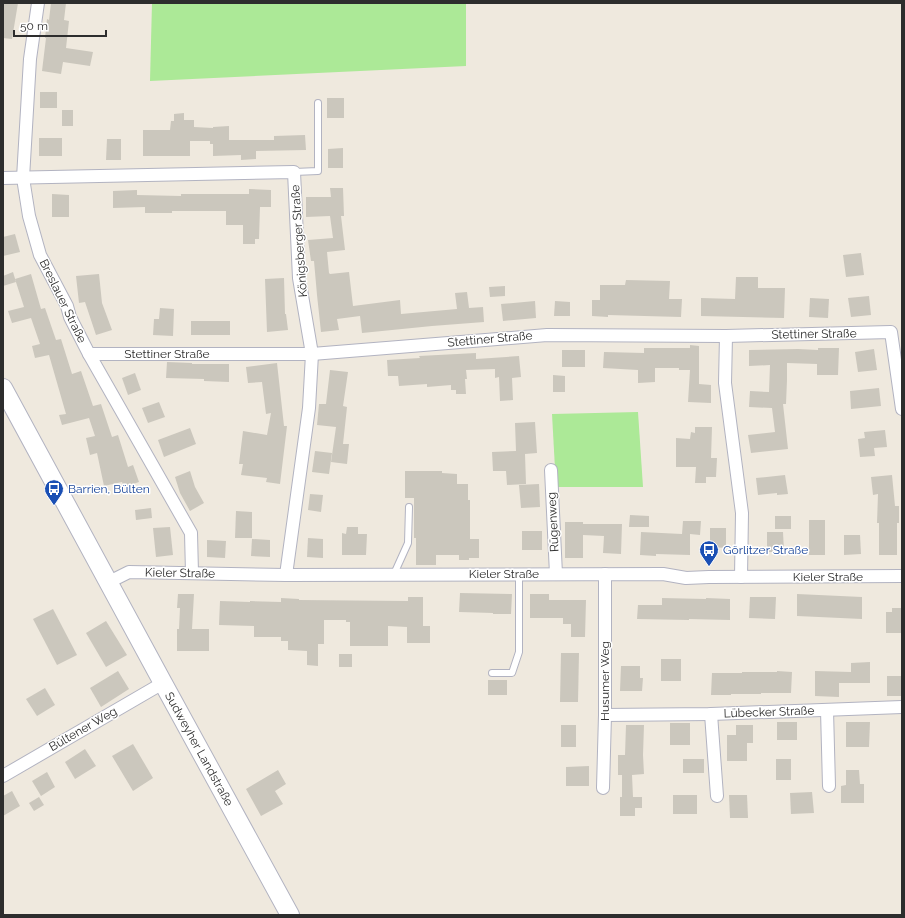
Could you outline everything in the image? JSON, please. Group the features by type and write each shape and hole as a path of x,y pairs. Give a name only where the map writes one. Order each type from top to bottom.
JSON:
{"main road":[{"name":"Sudweyher Landstraße","path":"3,388 290,915"}],"street":[{"name":"Breslauer Straße","path":"38,3 30,59 23,178 29,216 40,255 70,317 191,533 192,574"},
{"name":"Königsberger Straße","path":"3,178 294,172 299,278 312,354 309,408 286,575"},
{"name":"Stettiner Straße","path":"90,354 312,354 547,335 726,336 891,332 902,409"},
{"path":"726,336 725,383 742,512 741,577"},
{"name":"Rügenweg","path":"551,470 556,574"},
{"name":"Kieler Straße","path":"109,582 129,572 286,575 663,574 686,578 902,576"},
{"name":"Husumer Weg","path":"603,788 605,715 605,574"},
{"name":"Bültener Weg","path":"3,776 163,683"},
{"name":"Lübecker Straße","path":"605,715 711,714 902,707"},
{"name":"Lübecker Straße","path":"827,710 829,786"},
{"name":"Lübecker Straße","path":"711,714 717,796"}],"lane":[{"path":"294,172 318,171 318,103"},
{"path":"394,574 408,543 409,507"},
{"path":"492,672 512,673 519,652 519,574"}],"green space":[{"path":"152,3 466,3 466,66 150,81"},
{"path":"638,412 643,487 556,487 552,414"}],"building":[{"path":"3,3 18,3 12,39 3,38"},
{"path":"51,3 66,3 64,20 69,21 66,48 93,52 90,66 63,62 61,74 42,71 47,19 49,20"},
{"path":"40,92 57,92 57,108 40,108"},
{"path":"327,98 344,98 344,118 327,118"},
{"path":"62,110 73,110 73,126 62,126"},
{"path":"184,113 184,120 194,120 194,127 213,128 229,126 229,140 274,140 274,136 305,135 306,150 256,151 256,159 241,160 241,155 213,156 213,144 210,144 210,141 190,141 190,156 143,156 143,130 170,130 171,121 174,121 174,114"},
{"path":"39,138 62,138 62,156 39,156"},
{"path":"107,139 121,139 121,160 106,160"},
{"path":"343,148 343,168 328,168 328,149"},
{"path":"330,188 343,188 344,216 341,216 345,250 327,252 329,273 349,272 353,306 400,300 401,314 457,309 455,293 467,292 469,308 483,307 484,322 362,333 360,316 337,319 339,330 321,332 314,261 311,261 308,240 333,238 330,216 306,217 306,197 331,197"},
{"path":"249,189 271,190 271,207 260,207 259,239 255,239 255,244 243,244 243,225 226,225 226,211 172,211 172,213 145,213 145,207 113,208 113,191 137,190 137,195 181,196 181,194 249,194"},
{"path":"52,194 69,195 69,217 52,217"},
{"path":"15,234 20,252 3,256 3,237"},
{"path":"861,253 864,275 846,277 843,255"},
{"path":"13,272 16,282 3,286 3,276"},
{"path":"31,274 41,309 45,308 56,340 61,339 72,374 81,371 93,406 101,404 112,437 118,435 128,467 133,465 139,482 124,487 122,482 104,486 97,453 90,455 86,438 95,436 89,418 62,425 59,415 66,414 49,355 35,358 32,346 40,344 31,318 12,323 8,311 24,307 15,279"},
{"path":"99,274 102,303 112,330 96,335 85,302 79,303 76,276"},
{"path":"736,277 758,277 758,288 785,288 784,318 701,316 701,298 735,299"},
{"path":"284,278 285,314 288,330 267,332 265,279"},
{"path":"626,280 670,281 669,299 682,299 681,317 592,316 592,300 600,300 600,285 625,285"},
{"path":"505,286 505,296 490,297 489,287"},
{"path":"869,296 871,315 851,317 848,298"},
{"path":"810,298 829,299 828,318 809,317"},
{"path":"535,301 536,318 503,321 501,304"},
{"path":"555,301 570,302 570,316 554,316"},
{"path":"160,308 174,309 173,336 153,335 154,319 159,319"},
{"path":"191,321 230,321 230,335 191,335"},
{"path":"690,345 699,346 699,384 711,385 711,403 688,402 690,370 679,370 679,368 655,368 655,382 638,383 638,370 603,368 604,352 644,353 644,348 690,348"},
{"path":"818,348 839,348 838,375 817,375 817,364 787,363 786,404 783,404 788,449 751,453 748,435 775,432 772,408 749,407 750,391 769,392 770,365 749,366 749,350 818,350"},
{"path":"874,349 877,370 858,372 855,352"},
{"path":"562,350 585,350 585,367 562,367"},
{"path":"476,353 476,359 519,356 521,377 512,378 513,400 500,401 499,377 495,378 495,369 466,370 466,394 456,394 456,390 451,390 451,385 427,387 427,384 399,386 398,376 388,376 387,360 420,358 419,356"},
{"path":"167,362 229,364 229,382 204,381 204,379 166,378"},
{"path":"277,363 284,426 287,426 280,484 266,482 267,478 241,475 243,464 239,464 243,431 267,435 271,413 266,414 262,382 248,383 246,367"},
{"path":"330,370 348,372 343,406 347,407 343,444 349,444 347,464 331,462 336,427 317,425 319,404 326,404"},
{"path":"135,373 141,390 128,395 122,378"},
{"path":"553,375 565,376 565,392 553,392"},
{"path":"879,388 881,406 851,409 850,391"},
{"path":"159,402 165,417 148,423 142,408"},
{"path":"535,422 537,453 525,454 526,484 507,485 506,471 493,471 492,452 516,451 515,423"},
{"path":"695,427 712,427 711,458 717,458 716,477 706,477 706,483 695,483 696,467 676,467 676,438 690,439 691,432 695,433"},
{"path":"190,428 196,444 164,457 158,440"},
{"path":"885,430 887,447 874,448 875,456 860,457 858,439 865,438 864,432"},
{"path":"315,451 332,453 329,474 312,472"},
{"path":"190,471 195,487 204,503 190,511 180,493 175,477"},
{"path":"405,471 442,471 442,473 457,474 457,484 468,484 468,500 470,500 470,539 479,539 479,558 459,560 459,555 436,555 436,565 416,565 414,498 405,498"},
{"path":"785,475 788,494 777,495 777,493 758,495 756,478"},
{"path":"892,475 895,506 899,506 899,523 897,523 897,555 879,555 879,523 877,523 878,494 873,495 871,477"},
{"path":"539,484 540,507 521,508 519,485"},
{"path":"310,494 323,495 321,512 308,510"},
{"path":"151,508 152,518 136,520 135,510"},
{"path":"236,511 252,512 252,538 235,538"},
{"path":"630,515 649,516 649,527 629,527"},
{"path":"775,516 791,516 791,529 775,529"},
{"path":"809,520 825,520 825,555 809,555"},
{"path":"683,521 701,521 700,535 690,534 690,555 640,555 641,532 682,534"},
{"path":"565,522 583,522 583,524 622,524 621,554 603,553 604,536 583,535 583,558 565,558"},
{"path":"170,527 173,555 156,557 153,528"},
{"path":"347,527 358,527 358,534 367,534 366,555 342,555 342,533 346,534"},
{"path":"710,528 726,528 726,548 710,547"},
{"path":"522,531 542,531 542,550 522,550"},
{"path":"767,532 783,532 784,552 767,552"},
{"path":"844,535 860,535 861,554 844,555"},
{"path":"308,538 323,539 323,558 307,557"},
{"path":"252,539 270,540 270,557 251,556"},
{"path":"207,540 226,541 225,558 207,557"},
{"path":"460,593 512,594 511,614 459,612"},
{"path":"178,594 194,594 192,629 209,629 209,651 177,651 177,629 179,629 180,608 177,608"},
{"path":"530,594 549,594 549,600 586,600 585,637 571,637 571,624 563,624 563,618 530,618"},
{"path":"797,594 862,597 862,619 797,616"},
{"path":"408,597 423,597 423,626 430,626 430,643 407,643 407,627 388,626 388,646 350,646 350,622 346,622 346,620 324,620 324,644 318,644 318,666 307,665 307,651 288,650 288,641 281,641 281,637 254,637 254,626 219,625 220,601 281,602 281,598 299,600 408,601"},
{"path":"750,597 776,597 775,619 749,618"},
{"path":"662,598 730,599 730,620 637,619 638,605 662,605"},
{"path":"892,608 902,608 902,633 886,633 886,612 892,612"},
{"path":"53,609 77,655 57,665 33,619"},
{"path":"106,621 127,655 106,667 86,633"},
{"path":"561,653 579,653 578,702 560,702"},
{"path":"339,654 352,654 352,667 339,667"},
{"path":"661,659 681,659 681,681 661,681"},
{"path":"870,662 870,683 839,683 839,697 815,696 815,671 851,672 851,663"},
{"path":"621,666 640,666 640,678 643,678 642,691 620,691"},
{"path":"118,671 129,689 101,707 90,688"},
{"path":"792,672 791,693 711,695 712,673"},
{"path":"887,676 902,676 902,696 887,696"},
{"path":"488,680 507,680 507,695 488,695"},
{"path":"45,688 55,705 37,716 26,699"},
{"path":"777,722 797,722 797,740 777,740"},
{"path":"846,722 870,722 869,747 846,747"},
{"path":"670,723 690,723 690,745 670,745"},
{"path":"561,725 576,725 576,747 561,747"},
{"path":"626,725 644,725 644,774 632,775 633,797 642,797 642,808 635,808 635,816 620,816 622,775 618,775 618,755 625,755"},
{"path":"736,725 753,725 753,743 747,743 747,761 727,761 727,735 736,735"},
{"path":"133,744 153,778 133,791 112,756"},
{"path":"85,749 96,766 75,779 65,762"},
{"path":"683,759 704,759 704,773 683,773"},
{"path":"776,759 791,759 791,780 776,780"},
{"path":"589,766 589,786 566,786 566,767"},
{"path":"278,770 286,784 275,791 283,804 261,816 246,789"},
{"path":"846,770 859,770 860,784 864,784 864,803 841,803 841,786 846,785"},
{"path":"47,772 55,787 41,796 32,781"},
{"path":"12,791 20,806 3,816 3,796"},
{"path":"812,792 814,813 791,814 790,793"},
{"path":"673,795 697,795 697,814 673,814"},
{"path":"729,795 747,795 748,818 730,818"},
{"path":"39,797 44,805 34,811 29,803"}],"place":[{"name":"Barrien, Bülten","path":"54,506"},
{"name":"Görlitzer Straße","path":"709,567"}]}
